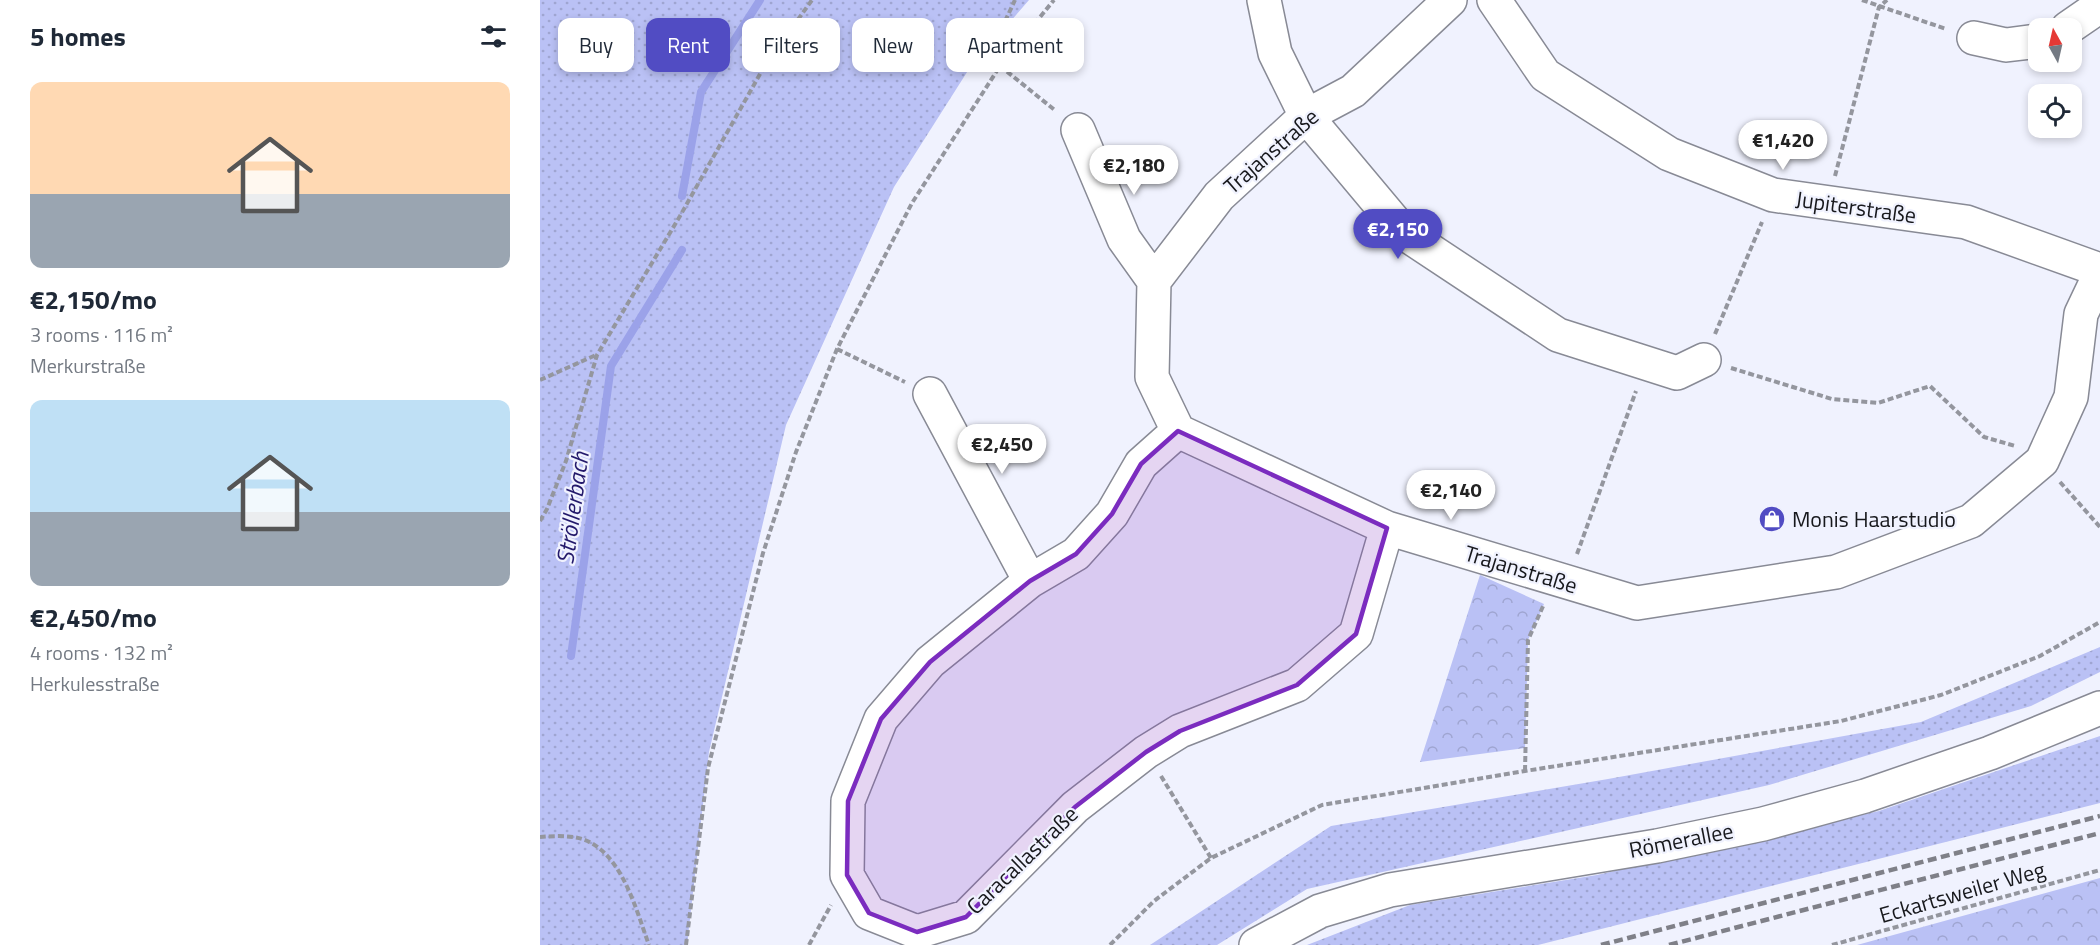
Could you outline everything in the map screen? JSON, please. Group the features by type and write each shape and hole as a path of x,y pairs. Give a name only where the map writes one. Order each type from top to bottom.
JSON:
{"street":[{"path":"1264,0 1275,53 1306,116 1404,233 1558,335 1677,373 1704,360"},
{"name":"Trajanstraße","path":"1154,281 1219,196 1306,116 1353,91 1449,0"},
{"name":"Jupiterstraße","path":"1494,0 1545,75 1669,154 1773,195 1966,222 2100,272"},
{"path":"2082,18 2100,6"},
{"path":"1974,38 2006,45 2028,42"},
{"path":"847,875 848,801 881,719 930,662 1030,580 1076,554 1112,514 1140,464 1178,431 1152,376 1154,281 1124,239 1078,130"},
{"name":"Trajanstraße","path":"1178,431 1387,528 1637,603 1836,572 1971,521 2042,461 2071,397 2081,314 2100,272"},
{"path":"930,394 1030,580"},
{"name":"Caracallastraße","path":"847,875 869,913 917,932 966,917 1075,807 1146,752 1180,731 1297,685 1356,634 1387,528"},
{"name":"Römerallee","path":"1256,945 1320,911 1390,890 1657,846 1763,824 1865,796 1990,753 2100,708"}],"path":[{"path":"540,521 566,461 597,355 680,216 764,67 812,0"},
{"path":"1007,18 1015,0"},
{"path":"1039,18 1054,0"},
{"path":"1862,0 1974,38"},
{"path":"686,945 711,757 763,553 796,452 837,349 912,203 996,72"},
{"path":"1007,72 1078,130"},
{"path":"837,349 930,394"},
{"path":"540,380 597,355"},
{"path":"1704,360 1832,399 1878,404 1930,386 1984,436 2011,444 2042,461 2100,527"},
{"path":"1110,945 1154,901 1211,858 1322,805 1841,721 1930,698 2040,657 2100,622"},
{"path":"1146,752 1211,858"},
{"path":"540,837 557,836 582,839 605,852 625,882 649,945"},
{"name":"Eckartsweiler Weg","path":"1832,945 2100,870"},
{"path":"809,945 847,875"}],"highlighted area":[{"path":"1178,431 1387,528 1356,634 1297,685 1180,731 1146,752 1075,807 966,917 917,932 869,913 847,875 848,801 881,719 930,662 1030,581 1076,554 1112,514 1141,464"}],"green space":[{"path":"540,0 1029,0 1013,18 946,18 946,72 967,72 894,187 786,425 709,752 687,945 540,945"},
{"path":"1480,575 1544,604 1528,640 1525,748 1420,762"},
{"path":"2100,647 2100,672 2031,706 1769,785 1307,889 1217,945 1150,945 1331,826 1921,722"},
{"path":"2100,736 2100,803 1538,945 1307,945 1410,905 1597,875 1879,811"},
{"path":"2100,878 2100,945 1857,945"}],"waterway":[{"path":"682,196 701,92 760,0"},
{"name":"Ströllerbach","path":"571,656 611,366 682,250"}],"railway":[{"path":"1601,945 2100,816"},
{"path":"1669,945 2100,833"}],"place":[{"name":"Monis Haarstudio","path":"1772,519"}]}
